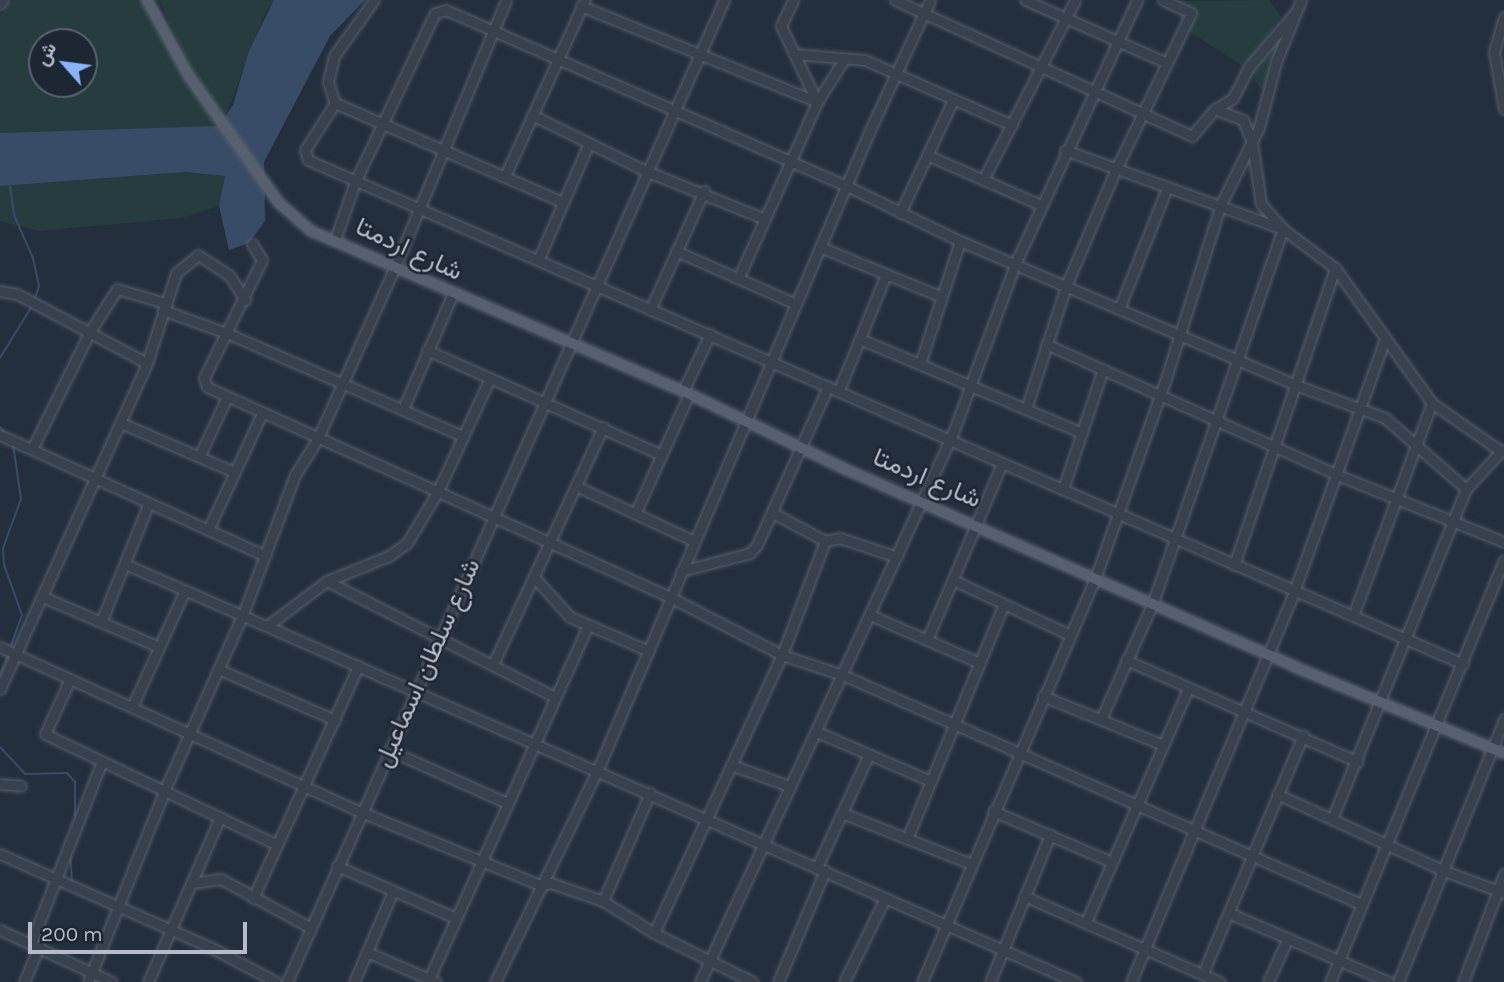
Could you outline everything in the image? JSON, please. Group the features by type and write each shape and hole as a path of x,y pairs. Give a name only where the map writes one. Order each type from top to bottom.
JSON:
{"main road":[{"name":"شارع اردمتا","path":"147,0 172,49 292,219 567,345 686,392 921,502 978,524 1382,705 1437,729 1504,752"}],"street":[{"path":"374,0 334,56 328,82 335,103 304,156 355,182 539,258 650,310 771,360 1463,664"},
{"path":"88,982 165,789 243,614 295,475 318,438 395,267 506,0"},
{"name":"شارع سلطان اسماعيل","path":"287,982 545,401 594,282 723,0"},
{"path":"793,0 781,26 817,102"},
{"path":"895,0 1091,93 1192,136 1215,109 1233,98 1249,67 1296,11"},
{"path":"495,982 598,769 771,360 930,0"},
{"path":"1025,0 1064,21 1167,63"},
{"path":"983,180 1075,0"},
{"path":"700,982 950,440 1016,262 1091,93 1138,0"},
{"path":"1026,409 1066,286 1115,170 1191,13 1163,0"},
{"path":"922,982 970,863 1096,576 1180,335 1221,204 1252,142 1301,0"},
{"path":"505,176 583,3 817,102"},
{"path":"335,240 355,182 435,13 446,10 496,29 847,186 960,241 1016,262 1296,385 1385,418 1466,489"},
{"path":"1504,17 1494,52 1504,109"},
{"path":"794,54 865,60 1012,125"},
{"path":"738,279 817,102 845,58"},
{"path":"900,213 953,100"},
{"path":"335,103 384,121 563,202"},
{"path":"1215,109 1243,120 1252,142 1261,204 1283,229 1335,268 1384,342 1432,403 1501,450 1466,489 1408,641 1332,820"},
{"path":"531,115 646,171 704,191 765,219"},
{"path":"539,258 589,143"},
{"path":"1065,150 1167,188 1221,204 1283,229"},
{"path":"927,155 1041,205"},
{"path":"1119,309 1167,188"},
{"path":"650,310 704,191"},
{"path":"1101,719 1153,602 1283,229"},
{"path":"919,364 960,241"},
{"path":"252,244 262,260 229,334 204,378 207,387 670,597 782,654 843,675 1136,806 1195,828 1361,904"},
{"path":"820,247 942,297"},
{"path":"676,251 796,304"},
{"path":"0,689 147,363 164,307 183,263 198,255 229,275 245,300"},
{"path":"1234,565 1335,268"},
{"path":"839,390 886,274"},
{"path":"33,447 89,333 117,289 229,334 342,386 403,409 462,436"},
{"path":"0,291 18,294 147,363"},
{"path":"403,409 453,293"},
{"path":"635,514 710,334"},
{"path":"860,339 1082,433"},
{"path":"1131,982 1295,589 1384,342"},
{"path":"1046,344 1217,418 1335,474 1504,542"},
{"path":"427,350 662,454"},
{"path":"1063,489 1103,369"},
{"path":"267,626 327,581 398,550 438,492 490,378"},
{"path":"681,571 750,554 773,513 828,386"},
{"path":"199,457 227,397"},
{"path":"1353,617 1414,443 1432,403"},
{"path":"208,530 262,414"},
{"path":"121,423 234,472"},
{"path":"494,662 603,426"},
{"path":"0,435 33,447 148,505 265,556"},
{"path":"927,640 1003,463"},
{"path":"576,486 694,541"},
{"path":"101,622 148,505"},
{"path":"773,513 825,541 840,538 897,557"},
{"path":"654,933 782,654 825,541"},
{"path":"1330,982 1437,729 1504,560"},
{"path":"125,564 415,692 598,769 1076,982"},
{"path":"534,577 559,609 587,626 649,651"},
{"path":"953,580 1070,635"},
{"path":"327,581 494,662 553,696"},
{"path":"132,707 185,590"},
{"path":"43,597 159,647"},
{"path":"907,839 1004,604"},
{"path":"870,615 980,663"},
{"path":"367,952 432,980 456,918 553,696 587,626"},
{"path":"0,647 361,812 540,885 551,883 603,901 654,933 753,982"},
{"path":"1126,660 1303,735 1357,762"},
{"path":"253,898 359,666"},
{"path":"218,669 335,720"},
{"path":"70,679 45,734 276,844"},
{"path":"1086,922 1188,688"},
{"path":"1044,695 1163,746"},
{"path":"1398,982 1504,719"},
{"path":"817,732 931,781"},
{"path":"1203,973 1250,855 1303,735"},
{"path":"389,750 507,803"},
{"path":"778,982 842,813 869,754"},
{"path":"24,982 88,786 102,761"},
{"path":"731,765 789,786"},
{"path":"0,784 21,786"},
{"path":"603,901 650,793"},
{"path":"1276,794 1442,870 1501,892"},
{"path":"993,811 1112,862"},
{"path":"842,813 970,863"},
{"path":"148,982 220,817"},
{"path":"990,982 1050,835"},
{"path":"0,854 170,929 276,982"},
{"path":"337,866 456,918"},
{"path":"1463,982 1501,892 1504,874"},
{"path":"192,883 213,877 309,928"},
{"path":"354,982 393,891"},
{"path":"1024,896 1146,947 1220,982"},
{"path":"844,982 885,898"},
{"path":"1228,913 1338,963 1388,982"},
{"path":"0,930 112,982"},
{"path":"1268,982 1287,940"}],"green space":[{"path":"13,0 142,0 218,127 0,133 0,16"},
{"path":"159,0 274,0 264,16 225,118 195,77"},
{"path":"1269,0 1281,17 1246,68 1190,32 1190,9 1178,1"},
{"path":"1287,24 1263,91 1248,71"},
{"path":"182,172 225,176 219,206 182,218 39,231 0,221 0,186"}],"water":[{"path":"274,0 365,0 330,36 264,162 265,221 249,243 229,250 219,206 225,176 185,172 0,186 0,133 219,126 233,105 249,51"}],"waterway":[{"path":"10,186 14,215 33,258 39,286 34,301"},
{"path":"0,358 32,306"},
{"path":"0,427 6,434"},
{"path":"10,648 22,615 4,565 3,548 21,499 13,444"},
{"path":"0,675 8,654"},
{"path":"0,747 25,774 67,773 75,782 75,817"},
{"path":"70,854 72,882"}]}
